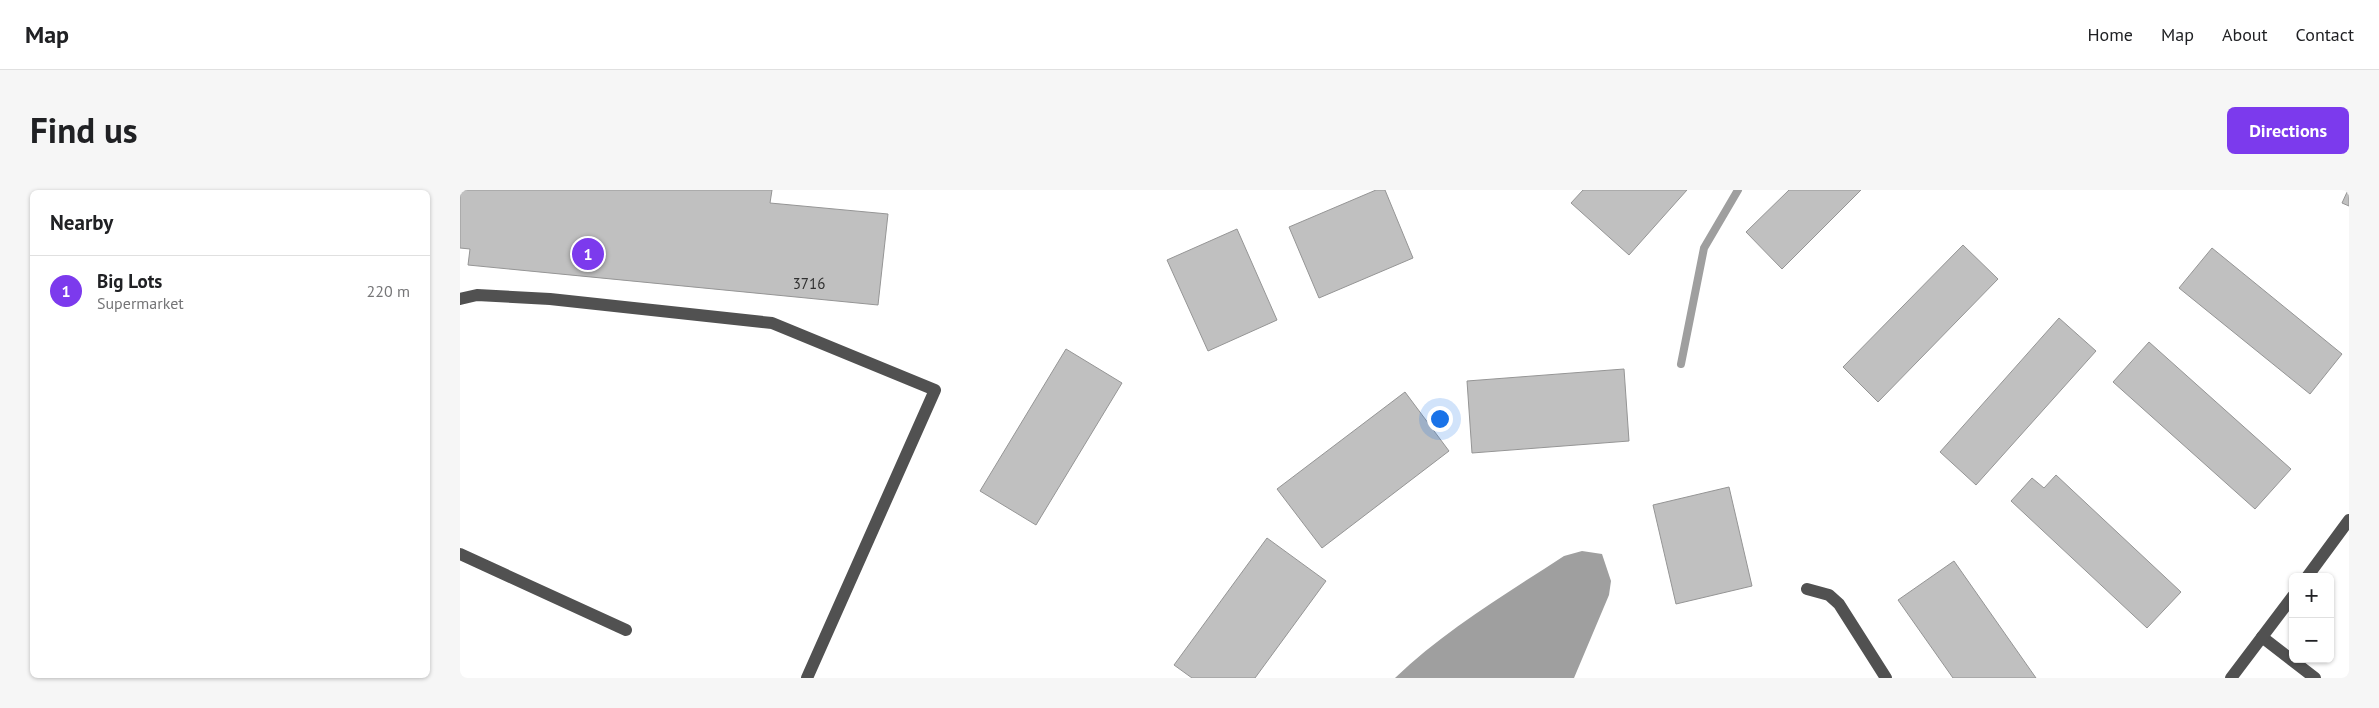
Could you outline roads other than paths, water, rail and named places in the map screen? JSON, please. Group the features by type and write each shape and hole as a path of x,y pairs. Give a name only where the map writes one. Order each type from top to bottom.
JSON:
{"street":[{"path":"460,299 477,295 550,299 772,324 935,390 807,678"},
{"path":"2310,573 2349,520"},
{"path":"460,554 626,630"},
{"path":"1807,589 1830,595 1839,604 1886,678"},
{"path":"2231,678 2289,601"},
{"path":"2262,637 2315,678"}],"waterway":[{"path":"1681,364 1704,248 1738,190"}],"place":[{"name":"Big Lots","path":"588,254"}]}
